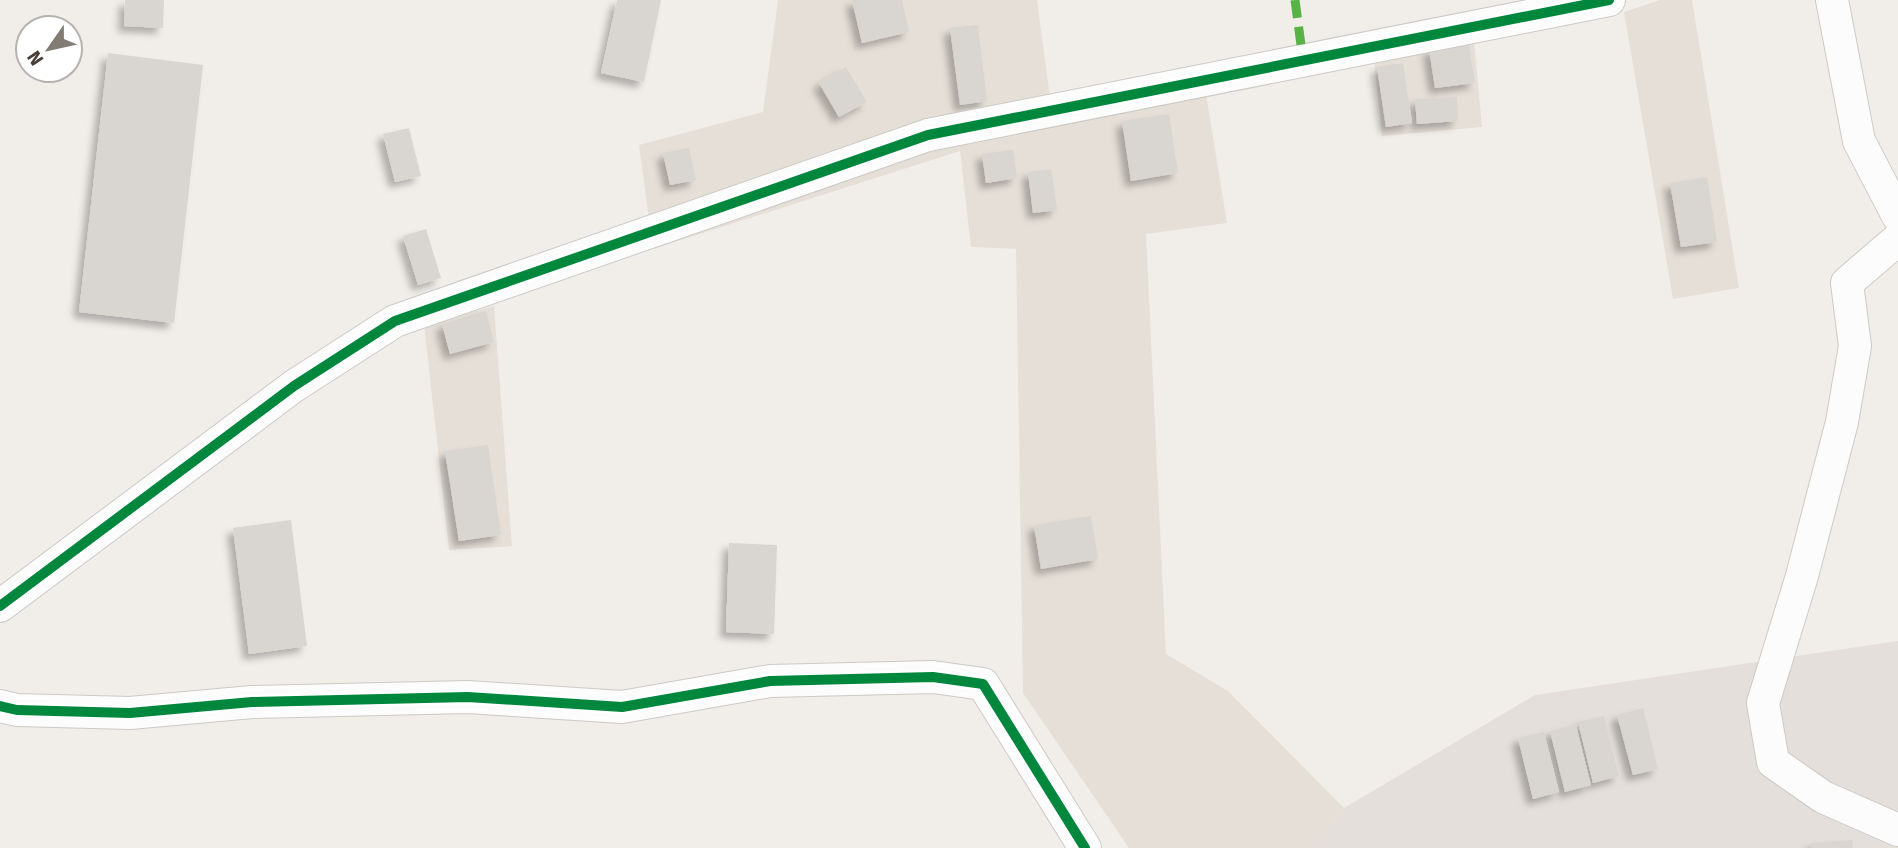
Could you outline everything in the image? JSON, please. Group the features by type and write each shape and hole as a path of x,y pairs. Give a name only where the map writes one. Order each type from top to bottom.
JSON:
{"street":[{"path":"0,606 294,386 395,321 928,135 1609,0"},
{"path":"1832,0 1859,141 1898,216"},
{"path":"1898,239 1847,283 1855,346 1842,422 1763,704 1773,762 1823,797 1898,830"},
{"path":"0,706 17,710 130,713 252,702 468,697 622,706 770,681 933,677 983,684 1085,848"}],"shaded area":[{"path":"778,0 1037,0 1053,120 1205,88 1227,223 1146,234 1166,654 1228,691 1344,808 1310,848 1129,848 1023,693 1016,249 971,247 960,151 653,249 639,145 763,112"},
{"path":"1660,0 1692,0 1739,288 1673,299 1624,12"},
{"path":"1474,41 1482,127 1382,136 1374,60"},
{"path":"494,306 512,546 449,550 424,325"},
{"path":"1898,641 1898,848 1310,848 1344,808 1535,695"}],"building":[{"path":"125,0 164,0 163,28 124,26"},
{"path":"617,0 661,0 644,82 601,73"},
{"path":"852,0 902,0 909,32 862,43"},
{"path":"978,25 987,101 960,105 950,28"},
{"path":"1469,44 1475,83 1435,88 1429,49"},
{"path":"108,53 203,65 174,323 79,312"},
{"path":"1403,63 1412,123 1386,127 1377,67"},
{"path":"846,67 867,102 839,117 819,83"},
{"path":"1457,97 1458,121 1417,124 1415,99"},
{"path":"1169,114 1178,173 1131,181 1122,121"},
{"path":"409,128 421,176 395,182 383,134"},
{"path":"689,148 696,180 670,185 663,153"},
{"path":"1013,150 1017,178 986,183 982,154"},
{"path":"1051,169 1057,210 1033,213 1028,172"},
{"path":"1707,177 1717,242 1681,247 1670,183"},
{"path":"426,229 441,278 418,285 403,236"},
{"path":"486,311 494,342 450,354 442,324"},
{"path":"488,445 501,535 459,541 445,451"},
{"path":"1091,516 1098,559 1041,569 1034,525"},
{"path":"291,520 307,646 249,654 233,528"},
{"path":"729,543 777,545 774,634 726,632"},
{"path":"1643,708 1658,769 1633,775 1617,715"},
{"path":"1604,716 1619,776 1593,783 1578,722"},
{"path":"1576,725 1591,785 1565,792 1550,731"},
{"path":"1544,732 1559,792 1533,799 1518,738"},
{"path":"1853,840 1853,848 1812,848 1811,843"}],"marked path":[{"path":"1295,0 1303,60"}],"cycle path":[{"path":"0,606 294,386 395,321 928,135 1609,0"},
{"path":"0,706 17,710 130,713 252,702 468,697 622,707 770,681 933,677 983,684 1085,848"}]}
